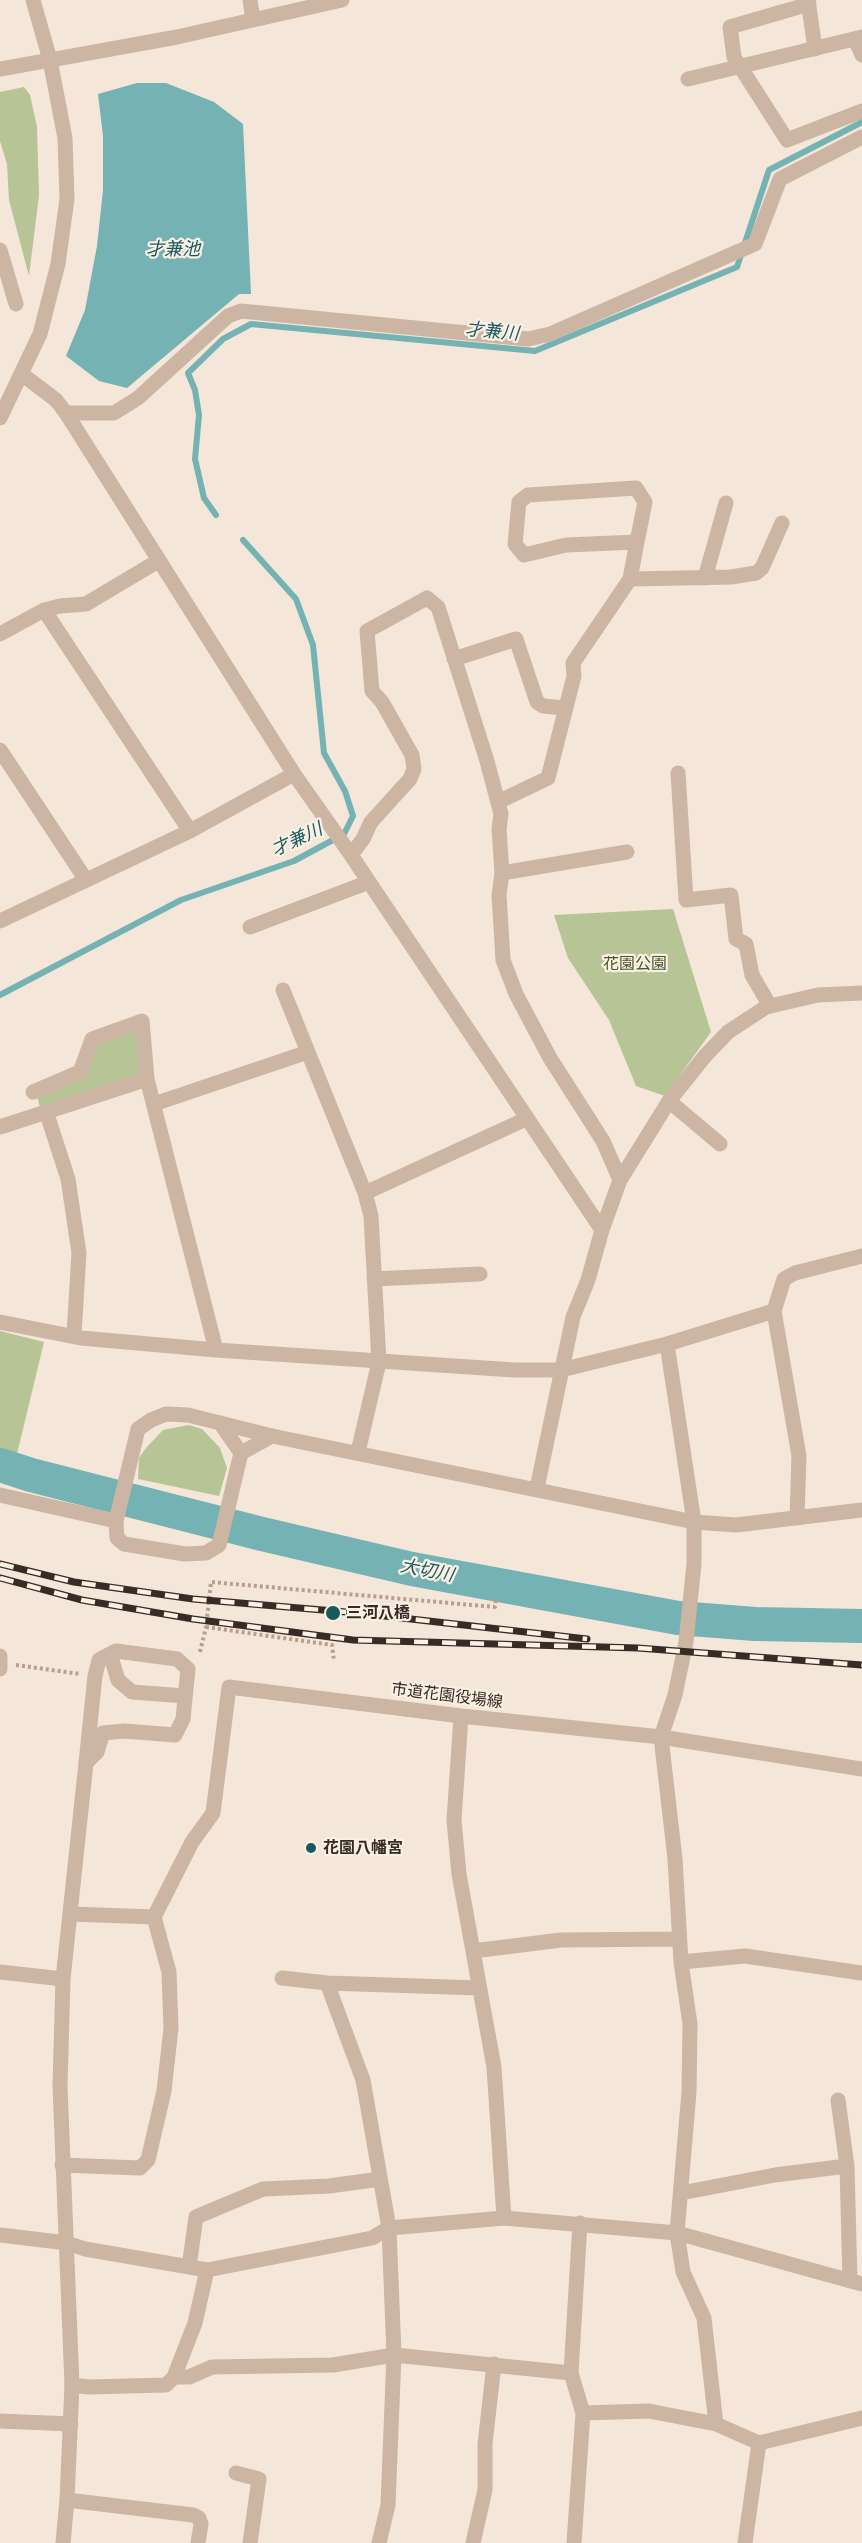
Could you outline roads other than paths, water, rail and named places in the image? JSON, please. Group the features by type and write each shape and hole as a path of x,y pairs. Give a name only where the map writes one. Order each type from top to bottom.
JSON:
{"street":[{"path":"0,418 23,375 40,334 58,264 67,199 65,138 50,60 33,0"},
{"path":"250,0 254,20"},
{"path":"0,69 177,37 342,0"},
{"path":"815,49 808,2 730,27 734,57 739,67 787,140 862,111"},
{"path":"688,79 859,38 862,55"},
{"path":"66,413 114,413 138,398 228,316 241,311 516,338 538,338 755,244 780,179 862,137"},
{"path":"0,250 16,304"},
{"path":"23,375 56,400 66,413 294,774 602,1230"},
{"path":"498,802 548,778 574,676 573,663 630,579 645,502 636,489 528,495 519,502 515,544 524,555 566,545 637,542"},
{"path":"705,578 726,503"},
{"path":"630,579 731,578 756,573 762,568 782,523"},
{"path":"0,634 44,610 86,604 158,561"},
{"path":"342,842 363,839 371,822 410,779 414,769 412,755 382,702 372,692 367,632 427,598 438,607 501,814 499,829 502,873 499,895 503,960 516,994 550,1058 603,1141 620,1180"},
{"path":"44,610 190,831"},
{"path":"454,659 516,639 537,702 543,706 566,708"},
{"path":"0,750 86,880"},
{"path":"678,773 686,900 731,895 736,939 746,944 752,975 770,1006"},
{"path":"0,921 190,831 294,774"},
{"path":"502,873 627,852"},
{"path":"250,927 369,882"},
{"path":"283,990 365,1193 371,1216 379,1362 357,1452"},
{"path":"537,1488 573,1317 588,1280 602,1230 620,1180 669,1101 705,1056 728,1032 770,1006 818,995 862,993"},
{"path":"33,1092 80,1072 92,1039 142,1021 147,1079 216,1350"},
{"path":"154,1104 308,1052"},
{"path":"0,1127 147,1079"},
{"path":"669,1101 720,1144"},
{"path":"46,1111 68,1179 79,1253 74,1335"},
{"path":"365,1193 526,1119"},
{"path":"797,1518 800,1456 774,1311 784,1279 795,1273 862,1256"},
{"path":"374,1279 480,1274"},
{"path":"0,1322 74,1335 216,1350 514,1370 561,1370 667,1344 774,1311"},
{"path":"667,1344 694,1522 694,1564 686,1642 675,1695 661,1737 675,1859 681,1962 690,2024 689,2091 677,2233 683,2272 704,2318 716,2424"},
{"path":"272,1436 242,1453 219,1545 206,1553 185,1554 124,1544 117,1538 116,1521 138,1429 166,1414 188,1415 272,1436 537,1488 694,1522 736,1525 862,1510"},
{"path":"220,1423 242,1453"},
{"path":"0,1495 116,1521"},
{"path":"63,2543 72,2385 60,2086 63,1979 95,1676 99,1660 116,1651 177,1659 188,1670 183,1719 175,1735 124,1731 103,1733"},
{"path":"110,1654 118,1680 132,1692 185,1696"},
{"path":"0,1656 0,1669"},
{"name":"市道花園役場線","path":"154,1917 192,1842 213,1813 229,1687 461,1716 661,1737 862,1769"},
{"path":"86,1763 97,1752 103,1733 91,1714"},
{"path":"461,1716 454,1820 459,1874 494,2067 504,2218"},
{"path":"62,2166 140,2168 148,2160 164,2091 171,2028 169,1972 154,1917 71,1914"},
{"path":"473,1951 561,1940 679,1939"},
{"path":"681,1962 745,1956 862,1973"},
{"path":"0,1972 63,1979"},
{"path":"282,1978 327,1983 479,1988"},
{"path":"327,1983 363,2080 389,2228 394,2355 388,2505 379,2543"},
{"path":"0,2235 67,2243 85,2249 207,2270 372,2238 389,2228 504,2218 677,2233 856,2283 847,2166 838,2100"},
{"path":"681,2193 775,2175 847,2166"},
{"path":"189,2267 196,2217 263,2189 320,2187 380,2179"},
{"path":"574,2543 583,2413 571,2373 580,2223"},
{"path":"72,2385 89,2387 166,2385 174,2377 195,2323 207,2270"},
{"path":"174,2377 189,2377 212,2367 333,2365 394,2355 571,2373"},
{"path":"473,2543 486,2490 485,2444 494,2364"},
{"path":"583,2413 648,2411 716,2424 759,2443 862,2418"},
{"path":"0,2421 71,2424"},
{"path":"745,2543 759,2443"},
{"path":"236,2473 259,2480 250,2543"},
{"path":"67,2500 193,2515 199,2518 201,2524 198,2543"}],"water":[{"name":"才兼池","path":"137,83 166,83 214,102 243,124 251,294 239,294 127,388 99,381 66,356 85,310 97,246 103,190 103,136 98,94"}],"waterway":[{"name":"才兼川","path":"216,515 204,498 195,459 199,415 195,390 188,373 223,339 251,324 535,351 737,267 769,170 862,122"},
{"name":"才兼川","path":"0,995 181,900 294,861 344,834 353,816 345,791 324,753 313,645 296,599 243,540"},
{"name":"大切川","path":"0,1465 262,1534 412,1569 678,1618 755,1624 862,1626"}],"railway":[{"path":"0,1564 74,1582 193,1599 358,1613 587,1639"},
{"path":"0,1578 82,1600 193,1619 353,1640 638,1648 862,1665"}],"place":[{"name":"三河八橋","path":"333,1613"},
{"name":"花園八幡宮","path":"311,1848"}],"park label":[{"name":"花園公園","path":"635,964"}]}
